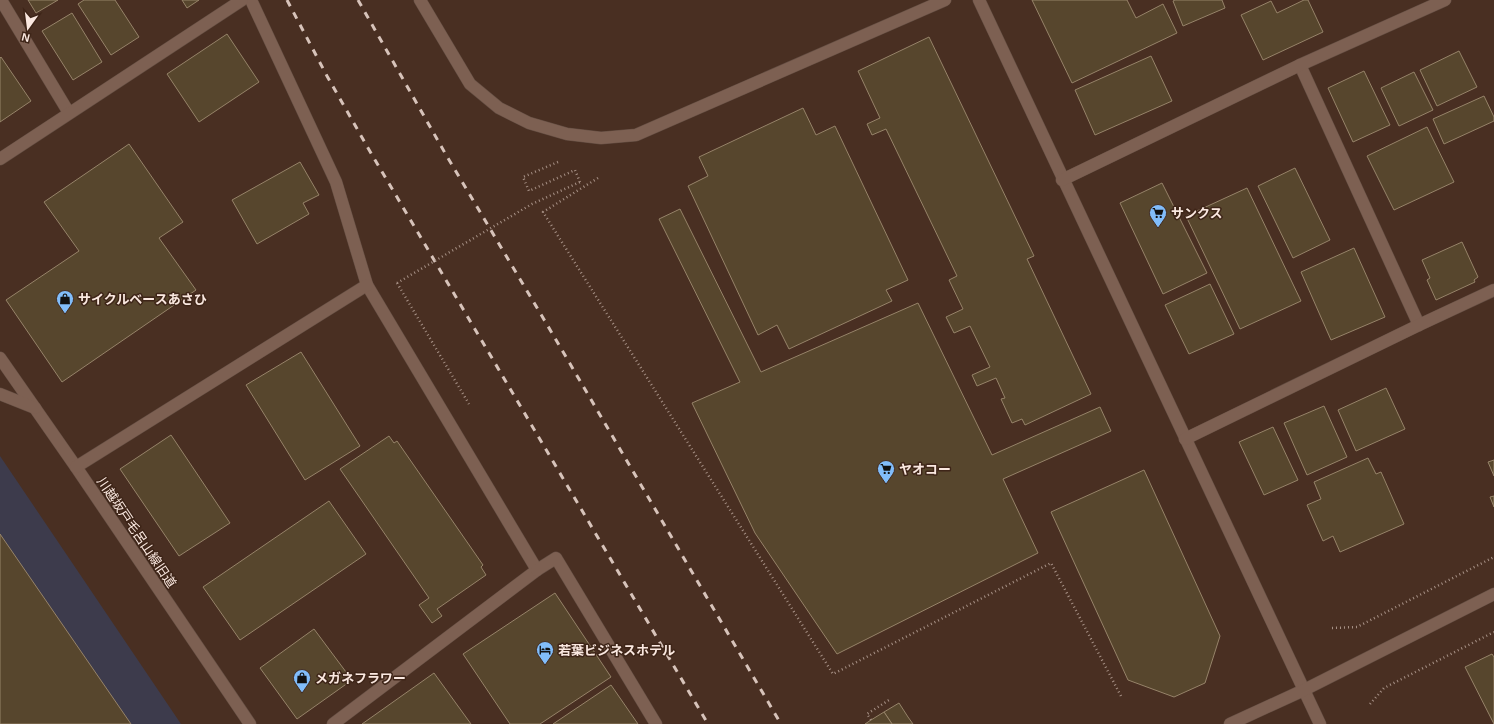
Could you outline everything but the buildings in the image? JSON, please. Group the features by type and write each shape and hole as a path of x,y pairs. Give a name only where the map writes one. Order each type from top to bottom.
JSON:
{"street":[{"path":"1,0 69,113"},
{"path":"0,159 242,0"},
{"path":"251,0 336,182 367,285 537,570"},
{"path":"420,0 470,84 499,108 537,126 567,134 601,138 636,135 945,0"},
{"path":"979,0 1062,180 1320,724"},
{"path":"1062,180 1300,64 1445,0"},
{"path":"1300,64 1419,325"},
{"path":"76,467 367,285"},
{"path":"1185,440 1419,325 1494,290"},
{"name":"川越坂戸毛呂山線旧道","path":"0,358 76,467 250,724"},
{"path":"0,394 35,408"},
{"path":"334,724 537,570 556,558 656,724"},
{"path":"1230,724 1304,690 1494,594"}],"path":[{"path":"468,404 397,283 532,204 580,182 576,170 528,191 523,177 558,162"},
{"path":"598,178 543,212 833,674 1051,563 1122,698"},
{"path":"1332,628 1357,627 1494,557"},
{"path":"1370,704 1384,688 1494,632"},
{"path":"871,720 867,714 889,700"}],"shaded area":[{"path":"0,456 181,724 0,724"}],"railway":[{"path":"287,0 327,76 368,148 708,724"},
{"path":"358,0 445,153 781,724"}],"place":[{"name":"サンクス","path":"1158,228"},
{"name":"サイクルベースあさひ","path":"65,314"},
{"name":"ヤオコー","path":"886,484"},
{"name":"若葉ビジネスホテル","path":"545,665"},
{"name":"メガネフラワー","path":"302,693"}]}
